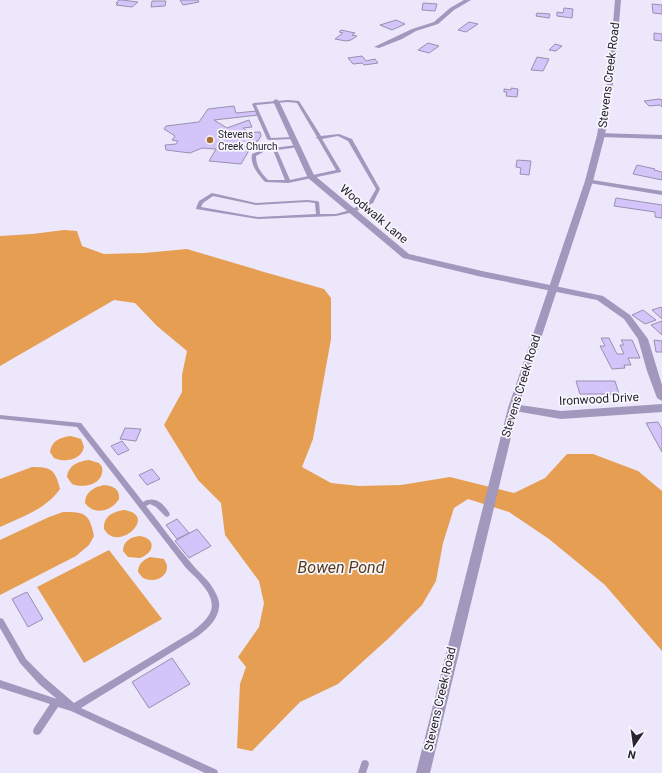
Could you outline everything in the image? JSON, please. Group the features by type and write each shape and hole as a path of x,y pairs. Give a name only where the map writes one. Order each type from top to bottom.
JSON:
{"street":[{"path":"377,46 414,30 436,23 452,9 468,0"},
{"name":"Stevens Creek Road","path":"423,773 478,543 513,408 538,330 554,289 589,181 602,135 612,70 618,0"},
{"name":"Woodwalk Lane","path":"276,101 311,176 406,256 600,298 627,317 642,339 662,398"},
{"path":"602,135 662,136"},
{"path":"589,181 662,193"},
{"name":"Ironwood Drive","path":"513,408 561,415 662,408"}],"lane":[{"path":"293,138 269,139 254,104 288,100 298,102 339,171 288,182 267,181 259,173 253,160 254,155 264,150 297,146"},
{"path":"318,138 339,136 350,140 378,189 371,202 352,211 336,215 258,218 198,208 201,202 212,194 256,204 308,201 317,202 318,215"},
{"path":"275,149 288,182"},
{"path":"0,417 79,425 143,505 189,566 209,586 215,597 215,610 206,626 73,708"},
{"path":"143,505 146,502 156,502 167,514"},
{"path":"0,621 23,661 42,681 73,708"},
{"path":"0,684 73,708 214,773"},
{"path":"37,731 56,703"},
{"path":"362,773 365,764"}],"water":[{"name":"Bowen Pond","path":"64,230 77,231 82,246 104,254 144,253 187,249 324,289 331,298 331,339 313,439 302,467 331,483 359,486 401,485 450,477 514,493 545,478 567,454 593,454 638,471 662,491 662,651 605,585 549,539 509,512 468,499 454,508 443,543 436,581 422,605 390,637 338,684 300,702 252,751 237,748 240,684 246,667 238,657 259,627 264,603 259,581 225,535 221,503 198,480 164,425 182,392 182,375 187,351 157,326 135,303 114,300 0,366 0,236"},
{"path":"71,436 81,439 84,447 80,455 76,458 68,460 54,458 50,452 54,442 64,437"},
{"path":"89,460 99,463 102,467 100,478 93,484 82,486 72,484 67,477 69,469 81,461"},
{"path":"32,467 51,470 56,477 60,489 41,507 0,527 0,479"},
{"path":"104,485 110,486 117,490 119,499 112,507 108,509 98,511 93,510 85,503 85,499 88,493 97,487"},
{"path":"123,510 133,513 138,518 137,524 133,530 126,535 118,537 110,536 104,529 105,521 115,512"},
{"path":"63,512 81,514 88,518 94,536 89,545 76,556 0,595 0,540"},
{"path":"140,536 149,540 152,546 151,550 145,556 140,558 128,557 123,551 124,545 134,537"},
{"path":"109,550 162,619 84,663 37,587"},
{"path":"150,557 164,559 167,565 167,569 163,576 156,580 143,578 138,572 141,563"}],"building":[{"path":"119,0 138,2 132,7 116,5"},
{"path":"180,0 198,0 199,2 183,5"},
{"path":"152,1 166,1 165,6 151,7"},
{"path":"423,3 437,4 435,11 422,10"},
{"path":"652,4 662,5 662,14 653,13"},
{"path":"564,8 573,9 572,18 557,16 557,12 563,13"},
{"path":"537,13 550,14 549,18 536,16"},
{"path":"396,20 405,24 392,30 380,25"},
{"path":"469,22 478,24 466,32 458,30"},
{"path":"341,30 355,33 352,35 357,36 346,41 335,39 343,33 339,32"},
{"path":"654,33 662,34 662,41 654,40"},
{"path":"428,43 439,46 429,53 418,50"},
{"path":"555,44 562,46 556,51 549,50"},
{"path":"362,56 366,61 375,59 378,63 364,65 362,63 353,64 348,58"},
{"path":"537,57 549,59 543,71 531,70"},
{"path":"511,88 518,89 517,97 506,96 507,92 504,92 504,89 511,90"},
{"path":"662,100 662,107 660,105 649,106 644,101"},
{"path":"234,106 236,113 257,111 258,115 214,120 227,128 249,120 252,127 243,128 247,131 246,133 260,132 261,136 258,141 254,142 241,164 209,161 216,149 202,148 190,153 166,150 165,145 176,144 178,141 172,140 175,136 164,129 166,126 199,122 208,109"},
{"path":"517,160 531,161 529,175 520,174 521,168 516,167"},
{"path":"637,165 662,172 662,180 633,174"},
{"path":"616,198 662,205 662,218 655,217 655,212 614,206"},
{"path":"662,308 662,319 652,310"},
{"path":"643,310 656,320 645,324 632,315"},
{"path":"662,321 662,335 651,325"},
{"path":"601,338 609,338 617,354 624,354 620,345 624,345 621,340 632,340 640,358 628,358 631,365 624,365 625,368 612,369 600,346 605,346"},
{"path":"654,340 662,341 662,352 656,352"},
{"path":"576,381 615,381 619,394 580,394"},
{"path":"658,422 662,429 662,452 646,423"},
{"path":"125,428 141,429 136,441 120,439"},
{"path":"122,441 129,450 118,455 111,446"},
{"path":"152,469 160,479 147,485 139,475"},
{"path":"177,519 189,533 177,539 166,525"},
{"path":"197,529 211,546 189,558 175,541"},
{"path":"27,592 43,619 28,627 12,599"},
{"path":"172,658 190,684 149,708 132,682"}],"place":[{"name":"Stevens Creek Church","path":"210,140"}]}
